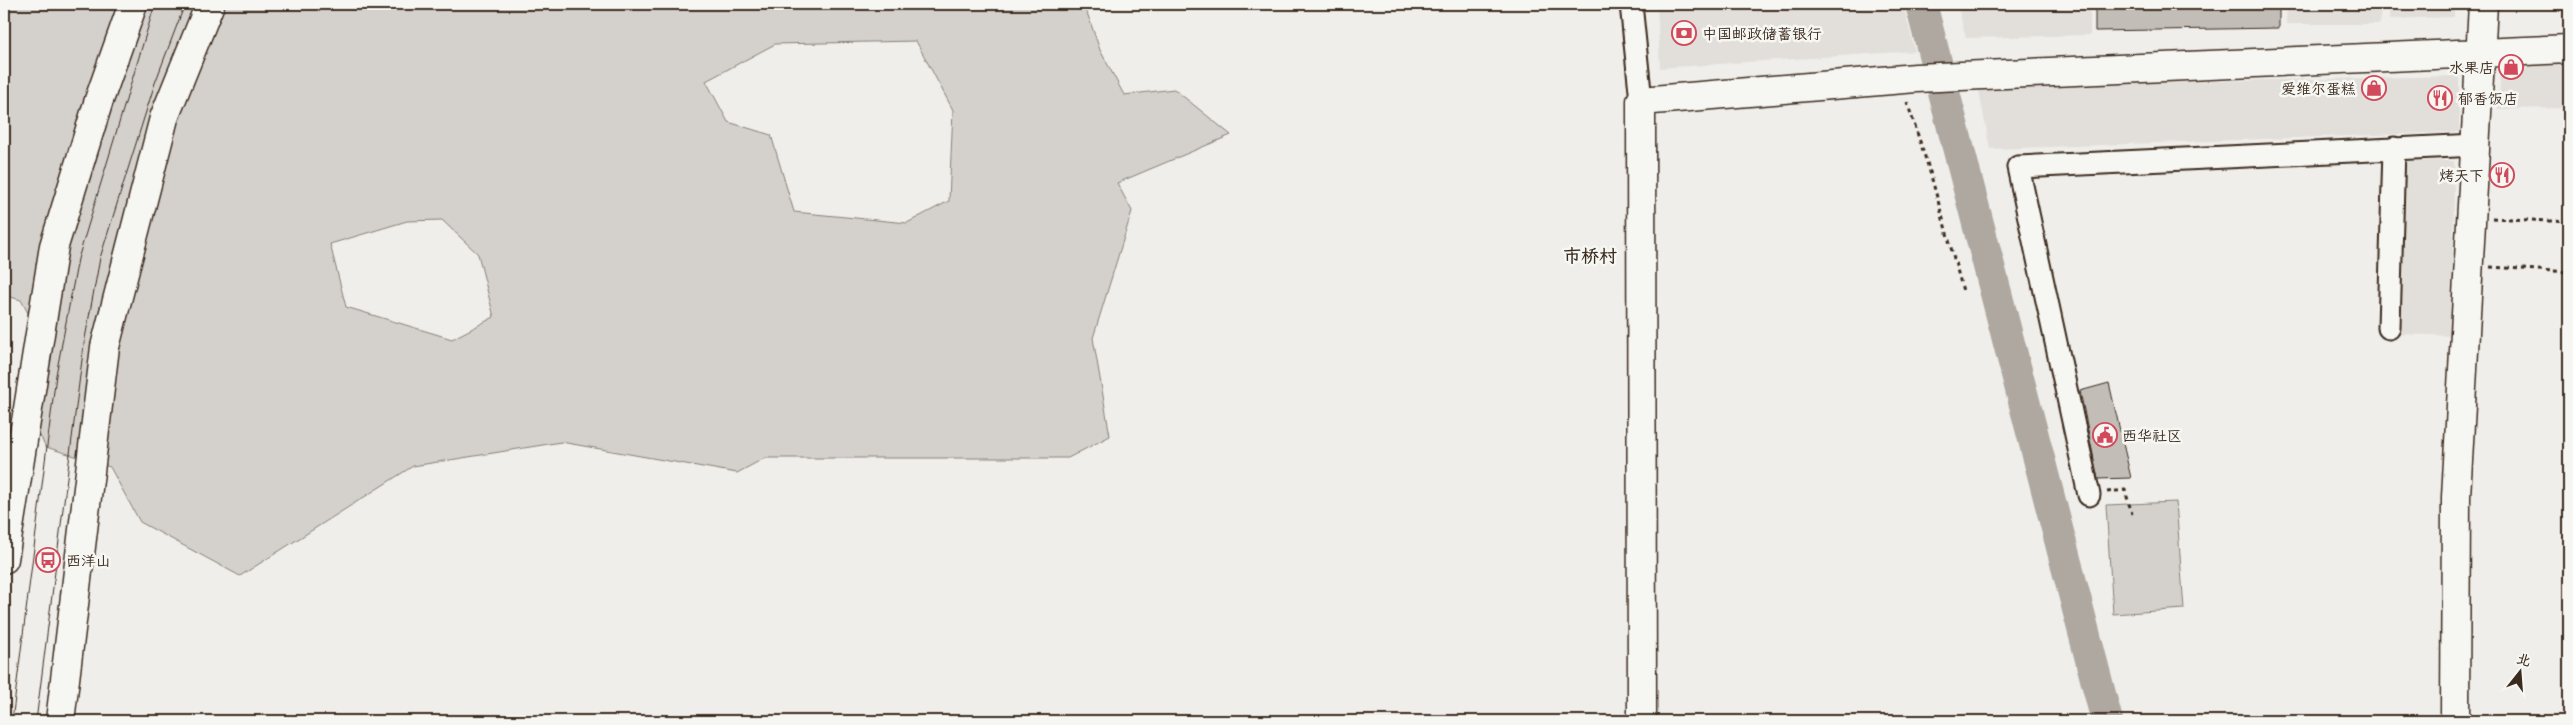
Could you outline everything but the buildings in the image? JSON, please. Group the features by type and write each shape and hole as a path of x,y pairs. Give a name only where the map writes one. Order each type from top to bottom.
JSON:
{"main road":[{"path":"4,559 54,246 99,100 133,4"},
{"path":"60,721 105,347 164,118 210,4"},
{"path":"2455,721 2456,497 2481,52 2482,4"},
{"path":"1642,721 1641,101 1908,79 2569,49"}],"street":[{"path":"1631,4 1641,101"},
{"path":"2089,495 2018,167 2476,144"},
{"path":"2389,328 2394,148"}],"path":[{"path":"1908,79 1930,172 1963,291"},
{"path":"2472,217 2569,222"},
{"path":"2469,266 2569,272"},
{"path":"2089,495 2125,490 2132,514"}],"shaded area":[{"path":"4,4 1084,4 1100,50 1124,95 1174,89 1231,135 1117,183 1132,211 1093,338 1110,436 1068,458 765,458 737,473 561,442 413,466 240,576 140,522 110,467 46,447 24,405 36,328 21,300 4,295","holes":["916,41 953,110 949,201 907,223 794,212 771,135 728,122 706,81 775,44","442,220 478,254 494,317 452,339 346,307 330,244 407,221"]},
{"path":"1657,4 1903,4 1915,51 1660,68"},
{"path":"1957,4 2090,4 2090,35 1966,38"},
{"path":"2287,4 2381,4 2380,24 2286,24"},
{"path":"2389,4 2454,4 2454,17 2390,19"},
{"path":"2569,58 2569,108 2498,109 2502,59"},
{"path":"2459,76 2459,132 1990,149 1978,86"},
{"path":"2402,161 2454,161 2453,336 2400,334"},
{"path":"2176,502 2184,609 2113,614 2106,505"}],"waterway":[{"path":"1921,4 2107,721"}],"tram line":[{"path":"12,721 56,375 78,259 155,4"},
{"path":"36,721 84,344 100,258 155,83 185,4"}],"place":[{"name":"中国邮政储蓄银行","path":"1684,33"},
{"name":"水果店","path":"2511,67"},
{"name":"爱维尔蛋糕","path":"2374,88"},
{"name":"郁香饭店","path":"2440,98"},
{"name":"烤天下","path":"2502,175"},
{"name":"西华社区","path":"2105,435"},
{"name":"西洋山","path":"48,560"}],"district":[{"name":"市桥村","path":"1590,255"}]}
